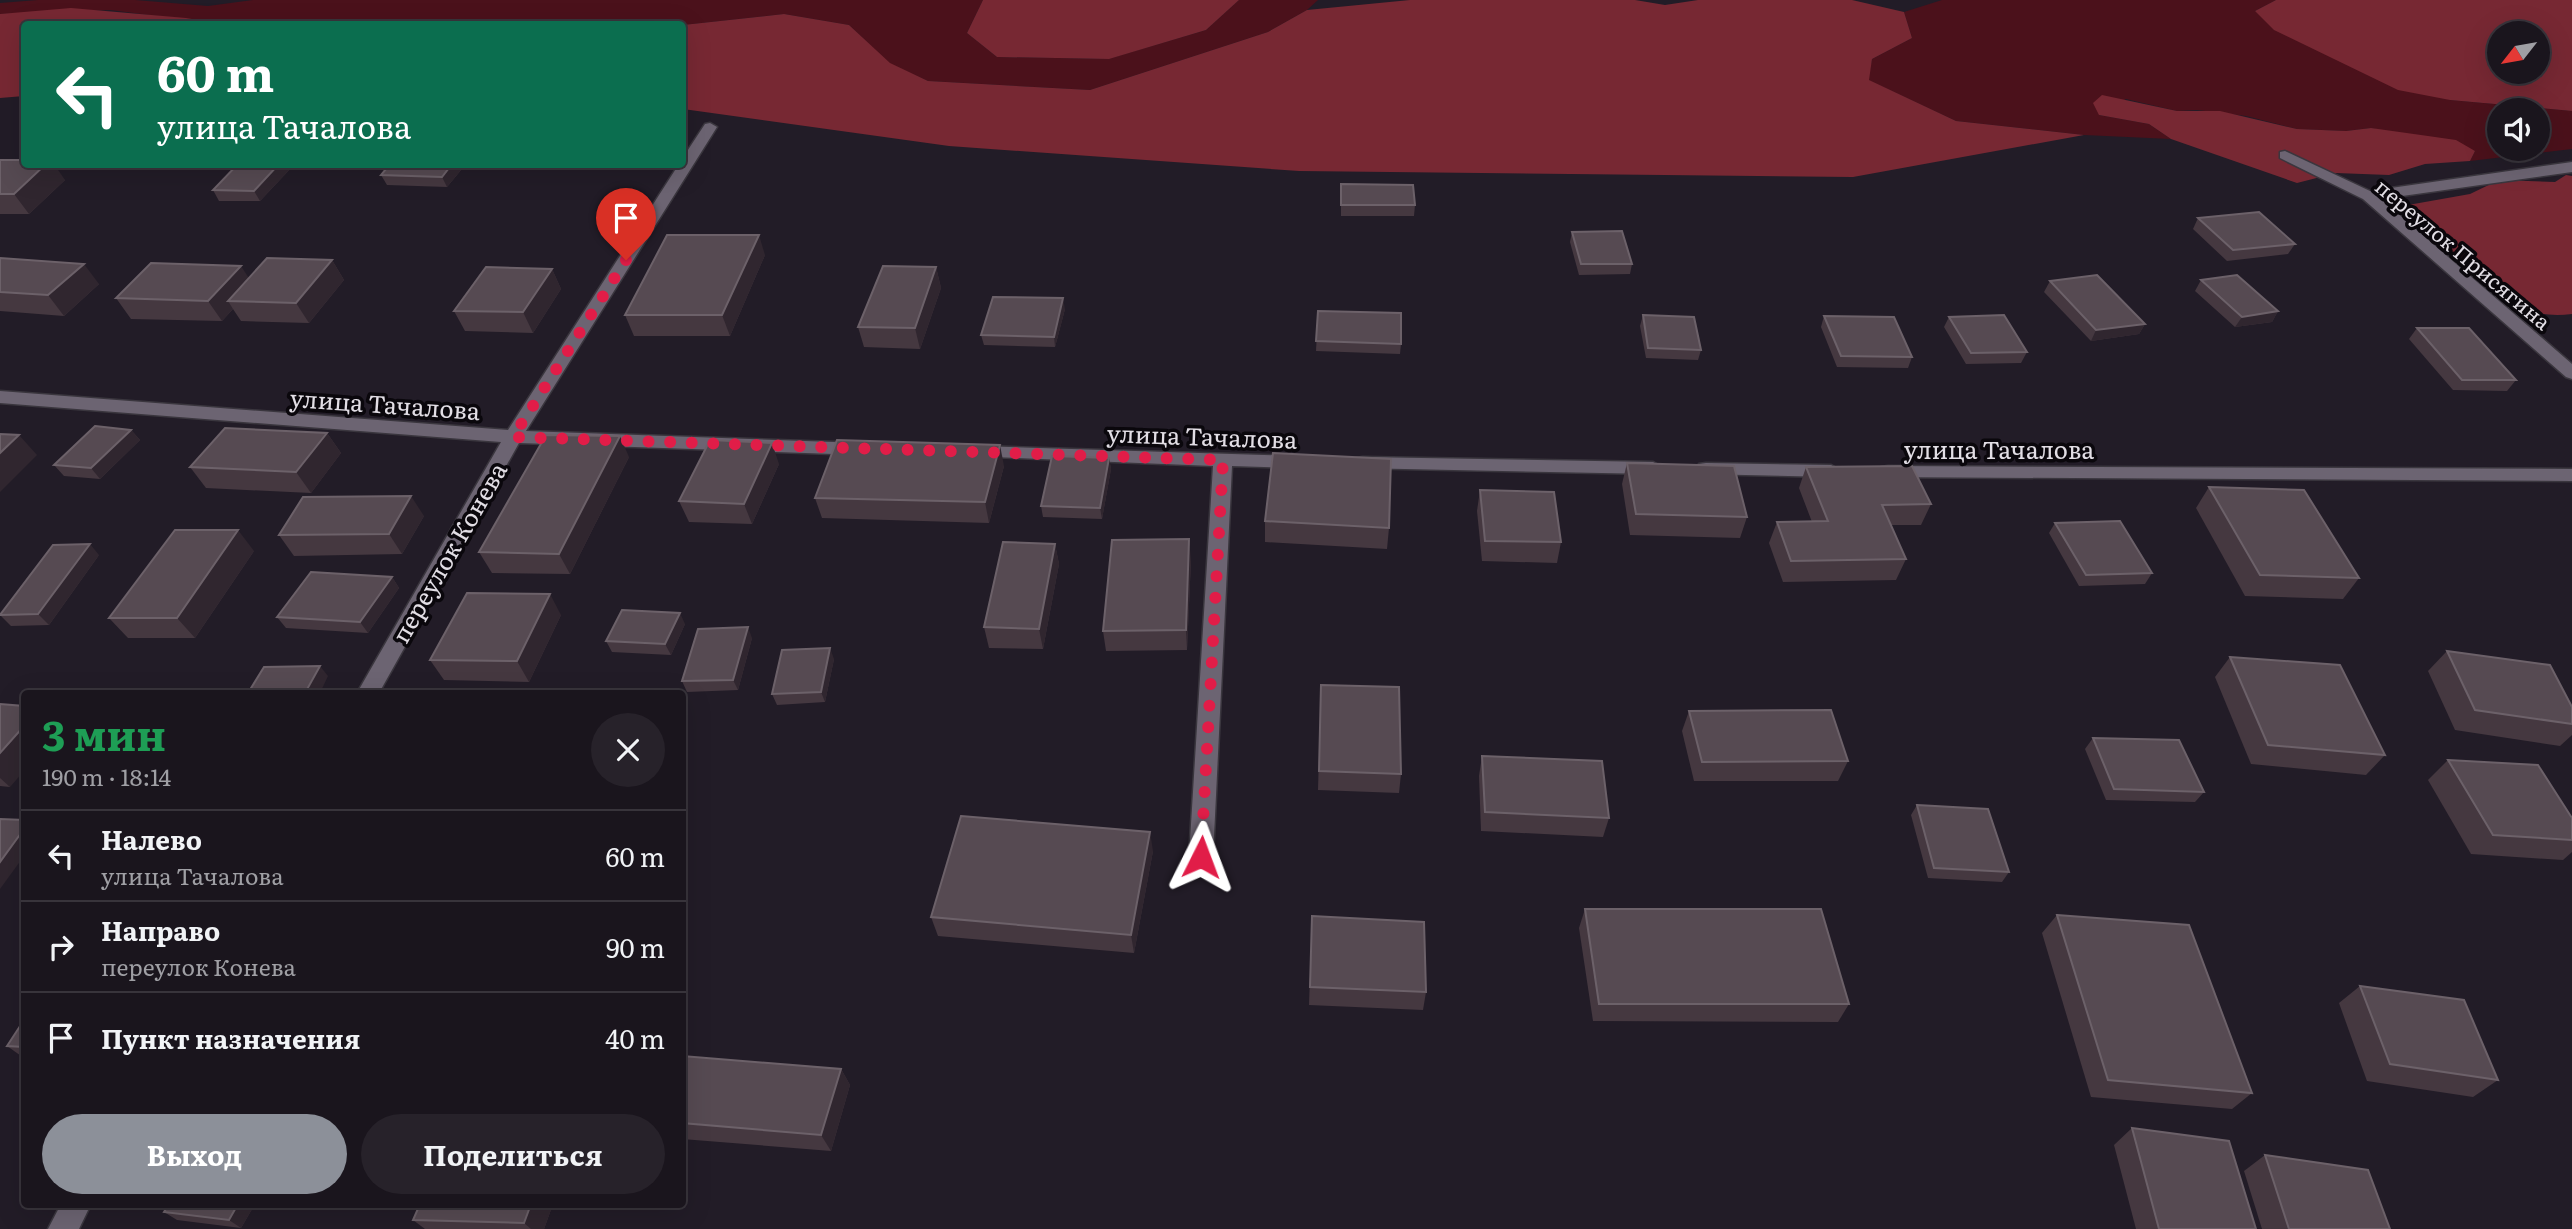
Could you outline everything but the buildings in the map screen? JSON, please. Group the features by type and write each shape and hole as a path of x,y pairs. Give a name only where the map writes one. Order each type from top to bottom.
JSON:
{"street":[{"name":"переулок Конева","path":"686,165 710,127"},
{"name":"переулок Присягина","path":"2285,155 2368,196 2572,373"},
{"path":"2368,196 2572,167"},
{"name":"переулок Конева","path":"370,690 513,437 684,168"},
{"name":"улица Тачалова","path":"0,397 513,437 875,449"},
{"name":"улица Тачалова","path":"959,452 1321,462"},
{"path":"1201,857 1223,460"},
{"name":"улица Тачалова","path":"1349,463 1858,471 2572,475"},
{"path":"63,1229 75,1208"}],"shaded area":[{"path":"38,0 135,0 208,6 253,0 983,0 967,33 997,57 1108,59 1206,30 1239,0 1318,0 1307,10 1268,32 1090,90 928,81 890,64 849,25 784,14 686,25 686,21 197,21 110,10 0,14 0,3"},
{"path":"983,0 1239,0 1206,30 1109,59 997,57 967,33"},
{"path":"1410,0 1635,0 1665,5 1698,0 1852,0 1904,12 1912,38 1872,59 1869,80 1956,121 2084,135 1853,177 1299,171 949,146 686,109 686,25 784,14 849,25 890,63 928,81 1090,90 1268,32 1307,10"},
{"path":"1942,0 2276,0 2255,11 2450,100 2487,103 2487,159 2470,161 2475,151 2371,128 2346,131 2297,129 2246,116 2197,110 2177,111 2126,99 2099,115 2149,124 2171,139 2084,135 1956,121 1868,80 1872,59 1912,38 1904,12"},
{"path":"2276,0 2572,0 2572,111 2550,109 2550,98 2487,98 2487,103 2450,100 2398,90 2274,30 2255,11"},
{"path":"71,8 204,21 21,21 21,96 0,98 0,14"},
{"path":"2102,95 2177,111 2220,111 2297,129 2346,131 2371,128 2456,140 2475,151 2470,161 2425,164 2389,175 2336,173 2297,183 2171,139 2149,124 2099,115 2093,103"},
{"path":"2550,109 2572,111 2572,149 2550,152"},
{"path":"2566,175 2572,176 2572,314 2548,315 2511,303 2477,279 2441,248 2426,232 2408,205 2470,194 2499,180 2555,182"}],"route":[{"path":"626,260 513,437 1223,460 1201,857"}]}
